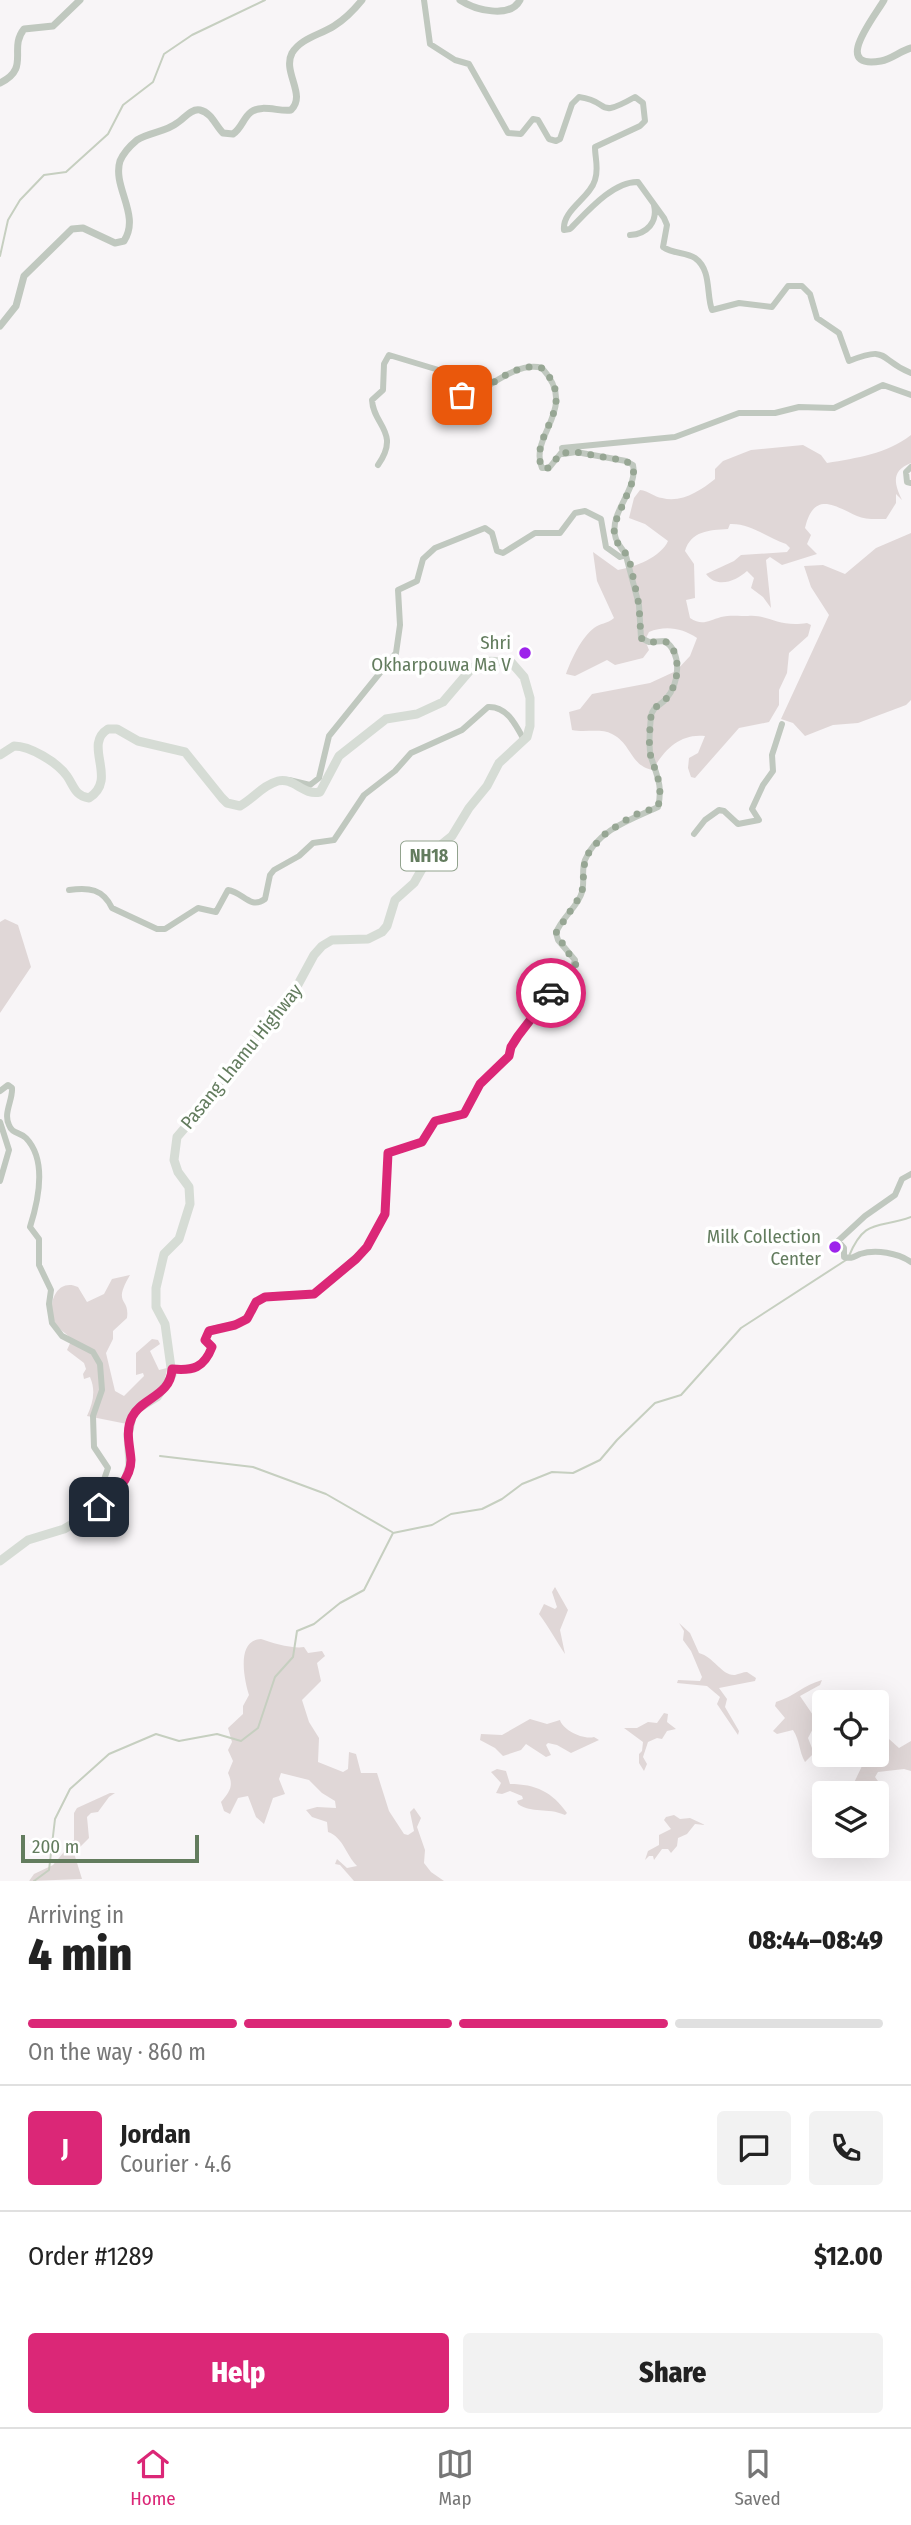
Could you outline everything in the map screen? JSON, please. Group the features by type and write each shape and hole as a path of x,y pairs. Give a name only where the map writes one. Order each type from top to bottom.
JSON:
{"main road":[{"path":"0,755 14,746 27,749 59,768 79,794 89,798 97,791 103,779 98,742 104,731 113,729 138,741 185,752 222,798 234,806 246,803 267,786 286,781 310,794 320,792 339,756 386,719 417,714 443,702 472,668 482,661 511,662 524,677 530,698 531,721 530,731 524,740"},
{"name":"Pasang Lhamu Highway","path":"172,1369 165,1324 156,1307 156,1288 164,1254 179,1239 190,1204 188,1187 174,1160 177,1137 232,1073 250,1044 288,1003 314,955 322,946 332,940 368,939 382,932 387,926 395,900 414,883 430,853 452,836 487,786 499,763 524,740"},
{"path":"0,1561 28,1540 64,1529 112,1496 130,1471 128,1435 132,1416 137,1409 157,1397 170,1379 172,1369"}],"street":[{"path":"0,83 16,71 18,38 24,29 53,26 80,0"},
{"path":"0,326 16,306 24,276 72,229 83,228 115,243 124,241 130,226 127,200 119,172 121,160 137,141 175,125 194,110 209,115 223,132 233,134 242,127 251,112 259,109 291,110 297,104 288,68 294,50 309,38 331,28 353,11 362,0"},
{"path":"424,0 430,44 455,60 469,64 479,86 491,99 508,133 522,134 533,119 538,120 549,139 560,139 572,104 579,97 603,108 612,109 635,97 643,103 645,121 640,126 595,147 597,172 594,183 566,220 564,230 573,226 578,218 600,200 628,182 640,183 662,212 667,225 663,247 691,256 702,265 704,276 709,281 712,310 739,303 772,307 788,286 802,286 810,294 817,318 839,333 849,361 862,354 877,352 911,373"},
{"path":"460,0 474,7 501,11 511,10 520,0"},
{"path":"884,0 859,37 856,48 859,55 867,61 878,61 911,48"},
{"path":"630,235 640,234 650,226 655,216 653,203"},
{"path":"379,465 387,438 385,428 373,410 372,400 383,390 384,364 389,355 442,370 468,398 515,371 530,367 542,368 553,383 556,411 548,426 540,455 542,468 549,468 562,448 567,446 596,446 627,440 675,437 738,413 775,413 799,407 834,408 883,385 911,395"},
{"path":"172,1369 192,1370 201,1367 212,1347 205,1340 209,1331 235,1325 247,1319 256,1302 274,1295 314,1294 367,1247 385,1214 388,1153 422,1142 435,1121 464,1114 480,1084 509,1056 511,1047 543,1000 570,978 574,971 575,960 558,940 556,933 582,893 585,858 606,833 634,815 658,807 661,793 657,766 651,757 651,716 652,711 668,696 677,676 677,664 672,646 665,641 649,642 641,638 639,605 629,558 617,542 614,529 634,478 633,466 626,461 576,452 561,453"},
{"path":"911,467 906,472 907,482 911,483"},
{"path":"286,781 296,780 310,785 319,778 329,736 363,698 376,676 396,653 400,625 398,590 417,581 423,559 435,548 485,528 491,531 497,551 503,553 535,533 560,533 575,513 585,511 601,519 606,547 620,557 623,557 625,552"},
{"path":"69,890 99,891 108,898 112,908 157,929 171,926 198,908 216,912 228,890 237,892 251,903 259,903 264,899 270,875 274,870 299,856 313,843 338,837 364,795 395,771 411,753 461,730 488,707 496,707 507,714 524,740"},
{"path":"694,834 705,820 719,810 724,811 738,824 759,820 752,809 773,771 772,755 782,724"},
{"path":"0,1091 8,1085 12,1088 7,1122 12,1131 26,1138 37,1166 39,1203 30,1227 38,1239 39,1265 51,1290 49,1304 52,1323 62,1336 93,1352 100,1364 102,1390 92,1422 96,1452 108,1468 99,1494 99,1507"},
{"path":"0,1122 9,1150 0,1181"},
{"path":"911,1174 902,1179 895,1195 865,1216 838,1241 844,1248 844,1257 886,1253 901,1256 911,1262"}],"shaded area":[{"path":"911,435 911,463 900,470 896,478 902,500 896,494 896,503 886,519 864,518 832,505 819,505 809,516 805,528 811,535 807,544 817,554 782,565 770,557 766,560 771,608 763,597 751,588 754,578 747,571 726,582 710,579 706,574 741,555 787,552 790,548 786,544 752,528 730,524 728,529 702,533 688,544 685,551 694,564 695,598 686,600 690,618 702,622 727,616 755,616 789,624 811,625 808,636 789,653 787,673 779,690 779,705 769,722 739,728 695,778 691,777 688,768 689,758 698,753 705,736 688,737 674,744 662,755 653,770 640,764 624,743 612,734 572,730 569,712 580,709 592,694 650,683 676,671 690,656 697,638 674,629 655,630 649,632 645,640 649,650 643,658 615,665 607,660 575,676 566,674 589,632 614,618 597,581 593,552 618,570 654,556 668,541 645,524 629,518 634,498 640,490 662,498 684,497 697,492 715,479 715,469 723,461 751,450 803,445 821,455 827,463 881,451"},
{"path":"911,533 911,700 906,705 858,723 833,725 805,736 793,723 781,719 829,615 811,587 804,566 823,565 845,574 876,548"},
{"path":"5,919 18,925 31,967 0,1013 0,922"},
{"path":"130,1275 122,1292 127,1318 113,1331 113,1339 106,1353 115,1391 124,1396 144,1376 143,1373 136,1375 136,1353 152,1339 158,1340 160,1344 150,1351 159,1370 167,1368 158,1392 127,1424 87,1416 93,1397 92,1382 90,1377 84,1379 84,1363 67,1350 72,1339 57,1325 52,1309 55,1295 64,1286 78,1287 87,1302 104,1294 112,1279"},
{"path":"555,1587 568,1610 560,1630 565,1654 539,1614 544,1604 555,1609 557,1607 552,1592"},
{"path":"679,1623 690,1633 699,1653 726,1673 735,1675 747,1672 756,1678 755,1681 719,1688 727,1699 725,1707 739,1731 738,1735 717,1704 720,1697 707,1686 677,1683 678,1680 700,1681 702,1677 683,1640 684,1631"},
{"path":"261,1639 304,1647 308,1653 322,1651 325,1656 317,1663 321,1681 302,1700 309,1722 319,1738 318,1762 343,1772 348,1769 349,1752 356,1754 361,1773 377,1773 389,1811 404,1834 408,1835 414,1831 410,1812 414,1808 421,1818 417,1827 425,1850 424,1863 444,1881 354,1881 340,1865 335,1864 337,1859 347,1868 357,1866 341,1842 328,1832 327,1822 312,1817 306,1810 317,1807 336,1808 335,1801 309,1780 281,1773 279,1779 285,1794 273,1798 264,1824 256,1817 248,1796 238,1798 230,1814 224,1811 221,1802 230,1788 228,1773 233,1761 228,1750 232,1742 228,1728 243,1714 243,1706 249,1695 244,1671 245,1653 253,1641"},
{"path":"822,1680 820,1685 800,1696 812,1714 812,1730 808,1738 812,1755 805,1762 793,1730 777,1734 773,1731 785,1718 775,1706 776,1702"},
{"path":"664,1713 668,1714 667,1722 676,1729 667,1731 662,1739 648,1742 643,1757 647,1764 644,1771 639,1763 643,1742 624,1728 637,1728 648,1722 657,1723"},
{"path":"530,1719 547,1724 560,1720 564,1727 573,1733 599,1740 571,1753 548,1743 546,1745 551,1755 546,1757 526,1744 521,1750 503,1756 480,1740 481,1734 502,1735"},
{"path":"889,1739 899,1748 911,1741 911,1771 904,1769 878,1772 875,1777 878,1781 855,1781 862,1767 889,1767"},
{"path":"497,1769 506,1771 510,1784 543,1791 567,1813 565,1815 529,1809 518,1804 517,1801 523,1799 522,1796 510,1791 496,1793 501,1783 491,1772"},
{"path":"115,1793 98,1812 87,1817 89,1838 74,1853 82,1879 29,1881 34,1874 53,1865 74,1840 74,1813 77,1808"},
{"path":"674,1815 705,1825 695,1824 687,1834 678,1838 677,1846 671,1853 668,1849 662,1849 654,1860 653,1856 649,1856 645,1860 648,1851 659,1845 659,1835 671,1829 664,1820"}],"waterway":[{"path":"0,256 8,220 20,200 44,175 66,172 108,134 123,105 153,82 164,54 192,35 265,0"},
{"path":"849,1256 867,1230 911,1217"},
{"path":"34,1881 49,1870 55,1819 70,1789 109,1754 156,1734 179,1741 217,1734 241,1741 258,1728 275,1677 293,1657 297,1631 314,1624 340,1603 364,1590 393,1533 432,1525 451,1514 482,1509 502,1499 522,1484 552,1472 573,1473 600,1460 655,1403 681,1395 741,1328 846,1260"},
{"path":"160,1456 253,1467 326,1494 392,1532"}],"way so far":[{"path":"462,395 468,398 515,371 530,367 542,368 553,383 556,394 556,411 544,436 540,455 542,468 549,468 561,453 569,452 631,463 634,478 615,523 615,538 629,558 639,605 641,638 649,642 668,642 672,646 677,664 676,681 665,701 652,711 651,716 651,757 657,766 661,793 658,807 634,815 606,833 585,858 582,893 556,933 576,965 570,978 551,993"}],"place":[{"name":"Shri Okharpouwa Ma V","path":"525,653"},
{"name":"Milk Collection Center","path":"835,1247"}],"route":[{"path":"99,1507 112,1496 130,1471 128,1435 132,1416 137,1409 157,1397 170,1379 172,1369 185,1371 201,1367 211,1352 212,1347 205,1340 209,1331 235,1325 247,1319 256,1302 274,1295 314,1294 328,1279 348,1267 367,1247 385,1214 388,1153 422,1142 430,1125 435,1121 464,1114 480,1084 492,1070 504,1063 518,1036 551,993"}]}
